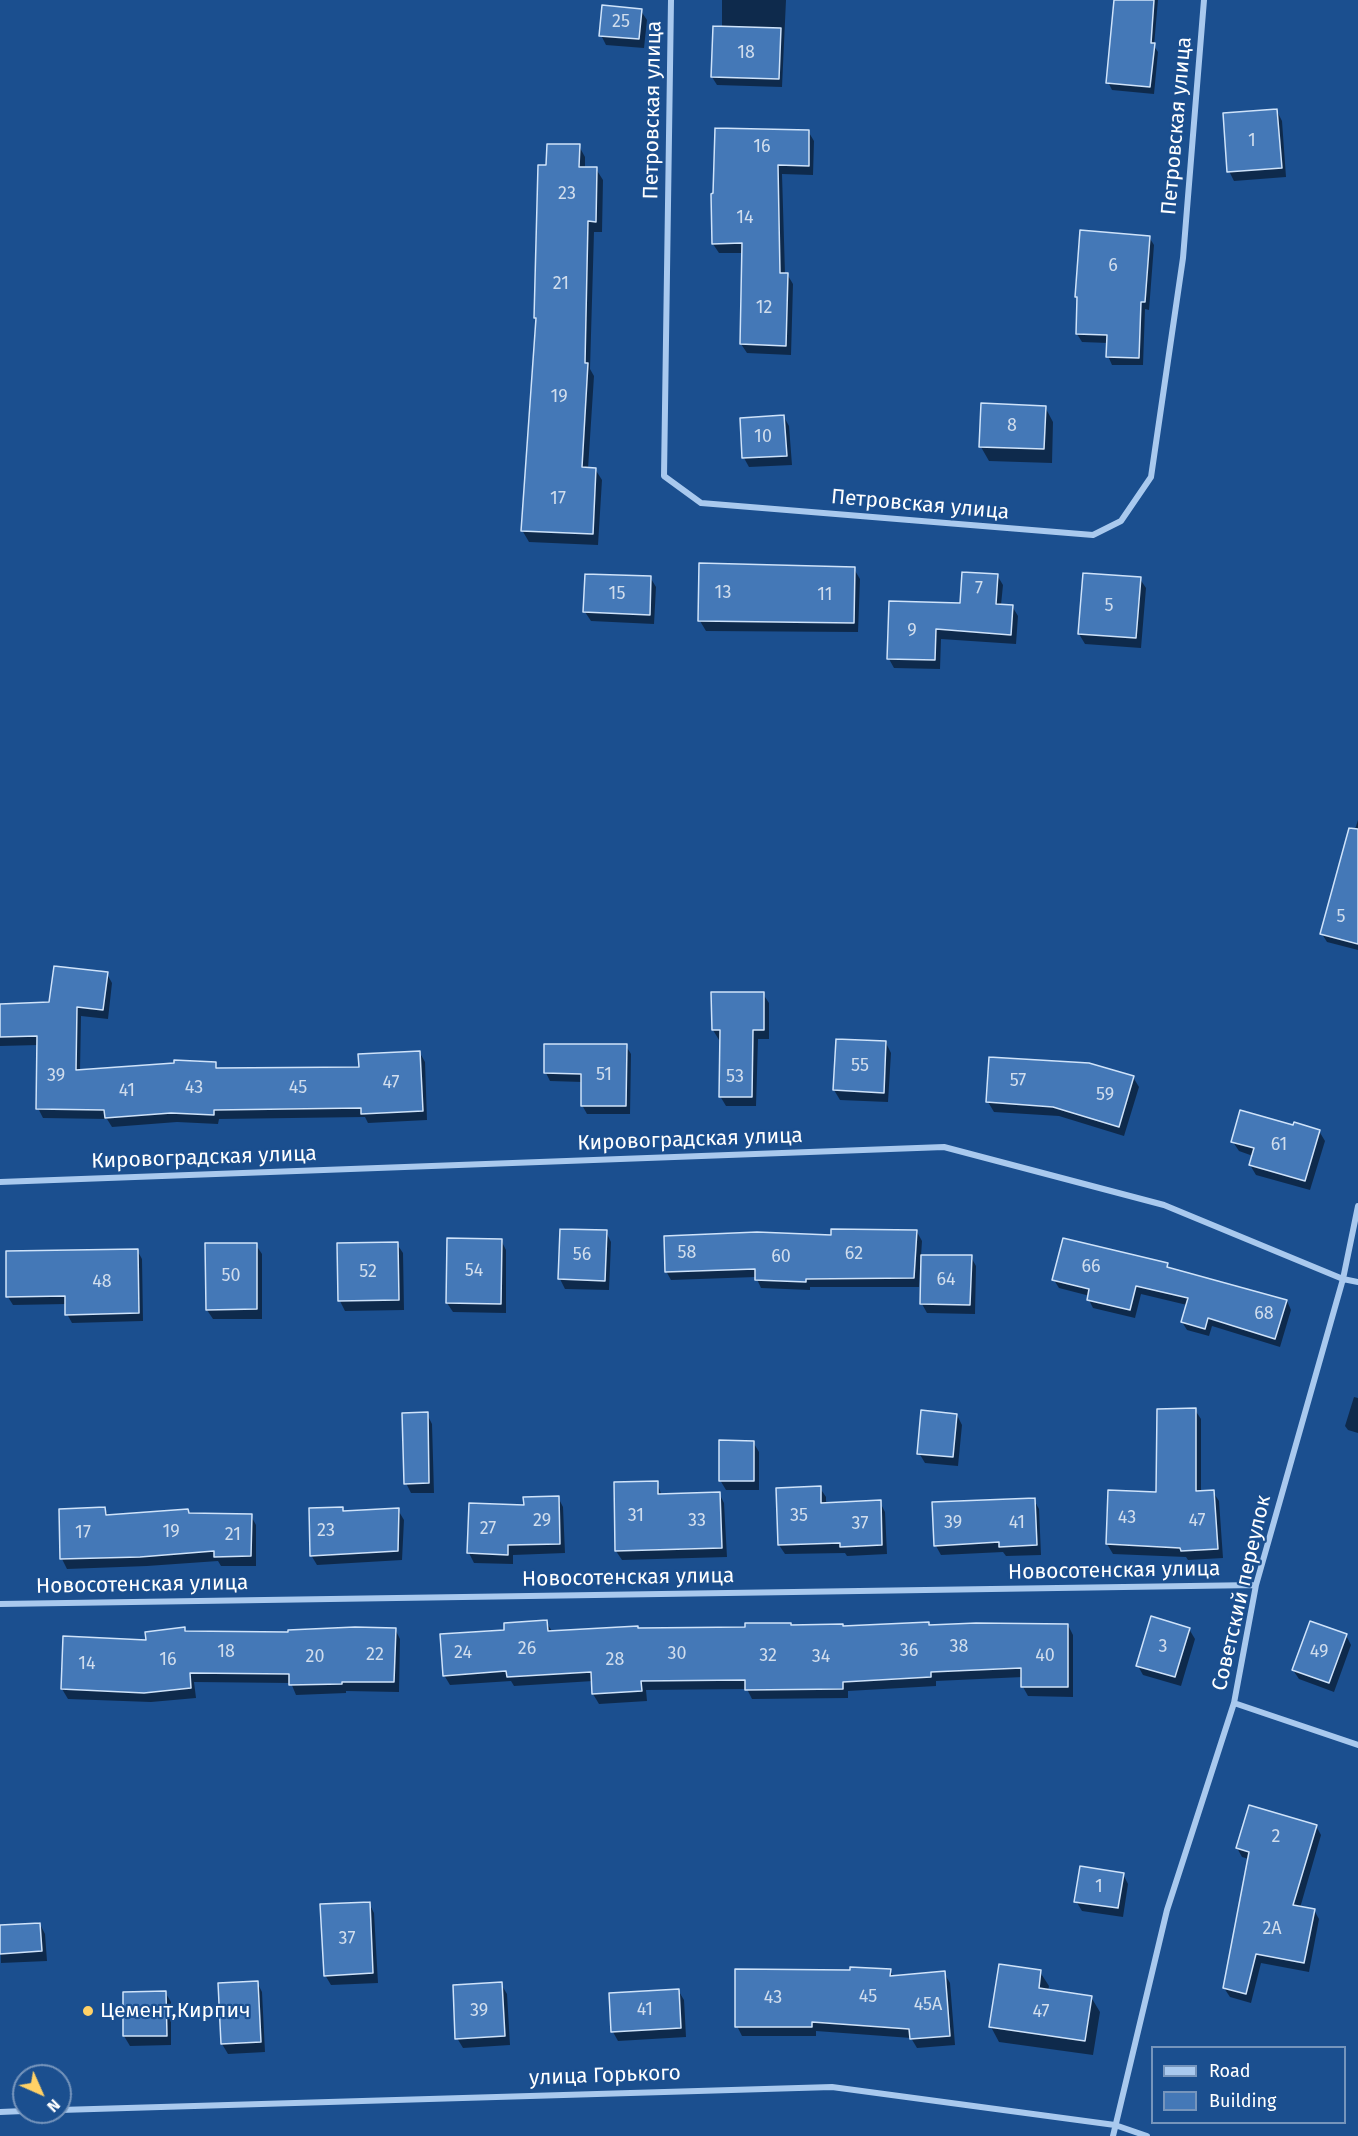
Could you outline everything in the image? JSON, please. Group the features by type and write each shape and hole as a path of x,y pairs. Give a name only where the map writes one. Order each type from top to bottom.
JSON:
{"street":[{"name":"Петровская улица","path":"671,0 664,476 701,503 1093,535 1121,521 1151,477 1183,258 1204,0"},
{"name":"Кировоградская улица","path":"0,1182 944,1147 1164,1205 1343,1279 1358,1282"},
{"name":"Советский переулок","path":"1113,2136 1167,1910 1233,1703 1256,1585 1343,1279 1358,1206"},
{"name":"Новосотенская улица","path":"0,1604 1256,1585"},
{"path":"1233,1703 1358,1745"},
{"name":"улица Горького","path":"72,2110 832,2087 1115,2125 1147,2136"}],"building":[{"path":"1114,0 1154,0 1151,43 1155,43 1150,87 1106,83"},
{"path":"602,5 642,9 639,39 599,36"},
{"path":"713,26 781,28 779,79 711,77"},
{"path":"1277,109 1282,168 1227,172 1223,113"},
{"path":"715,128 809,130 809,166 778,165 780,273 788,273 786,346 740,344 742,243 712,244 711,194 713,193"},
{"path":"547,144 580,144 579,167 597,167 596,222 588,221 585,363 588,363 582,467 596,468 593,534 521,531 536,318 534,318 538,165 546,165"},
{"path":"1080,230 1150,236 1145,302 1141,302 1139,358 1106,357 1107,335 1076,334 1077,297 1075,297"},
{"path":"981,403 1046,406 1044,449 979,447"},
{"path":"784,415 787,456 742,458 740,418"},
{"path":"699,563 855,567 854,623 698,621"},
{"path":"962,572 998,574 996,604 1013,605 1011,635 936,629 935,660 887,659 889,601 960,603"},
{"path":"1083,573 1141,577 1136,638 1078,634"},
{"path":"585,574 651,576 650,615 583,612"},
{"path":"1349,828 1358,829 1358,944 1320,934"},
{"path":"54,966 108,972 103,1010 77,1007 76,1070 174,1063 174,1060 216,1062 216,1068 359,1067 358,1054 420,1051 423,1111 361,1114 361,1108 214,1110 214,1115 171,1113 105,1118 104,1110 36,1109 37,1036 0,1037 0,1004 49,1002"},
{"path":"711,992 764,992 764,1030 753,1030 752,1097 719,1097 720,1030 712,1030"},
{"path":"836,1039 886,1041 884,1093 833,1090"},
{"path":"544,1044 627,1044 626,1106 581,1106 581,1074 544,1073"},
{"path":"989,1057 1089,1063 1134,1076 1119,1127 1053,1107 986,1102"},
{"path":"1240,1110 1320,1130 1305,1181 1249,1165 1254,1148 1231,1142"},
{"path":"560,1229 607,1230 605,1281 558,1279"},
{"path":"831,1229 917,1230 914,1278 806,1279 806,1282 755,1280 755,1269 665,1272 664,1236 757,1232 831,1235"},
{"path":"447,1238 502,1239 501,1304 446,1303"},
{"path":"1063,1238 1168,1263 1167,1267 1287,1300 1275,1339 1208,1318 1205,1329 1181,1322 1188,1298 1136,1286 1130,1310 1087,1300 1089,1289 1052,1280"},
{"path":"398,1242 399,1300 338,1301 337,1243"},
{"path":"205,1243 257,1243 257,1309 206,1310"},
{"path":"138,1249 139,1313 65,1315 65,1296 6,1297 6,1251"},
{"path":"921,1255 972,1255 970,1305 920,1304"},
{"path":"1196,1408 1196,1491 1214,1490 1218,1549 1181,1551 1180,1548 1106,1544 1108,1490 1156,1492 1157,1409"},
{"path":"921,1410 957,1414 953,1457 917,1454"},
{"path":"428,1412 429,1483 404,1484 402,1413"},
{"path":"719,1440 754,1441 754,1481 719,1481"},
{"path":"658,1481 658,1494 720,1492 722,1548 615,1551 614,1482"},
{"path":"821,1486 821,1503 881,1500 882,1545 840,1547 840,1543 778,1545 776,1488"},
{"path":"559,1496 560,1544 508,1545 508,1555 467,1553 469,1503 524,1505 523,1497"},
{"path":"1035,1498 1037,1545 999,1547 999,1542 934,1546 932,1502"},
{"path":"105,1507 106,1515 188,1509 189,1513 252,1514 251,1556 214,1557 214,1551 140,1557 60,1559 59,1509"},
{"path":"343,1507 343,1511 399,1508 398,1551 310,1556 309,1508"},
{"path":"1151,1616 1190,1628 1175,1677 1136,1666"},
{"path":"547,1620 548,1631 638,1626 638,1628 745,1627 745,1623 843,1624 843,1626 929,1622 929,1625 1068,1624 1068,1687 1021,1687 1021,1668 931,1672 931,1677 843,1682 843,1689 745,1690 745,1680 641,1681 642,1691 592,1694 591,1672 507,1677 506,1671 443,1676 440,1634 504,1630 504,1623"},
{"path":"1310,1621 1347,1634 1329,1683 1292,1670"},
{"path":"185,1627 185,1631 288,1632 288,1630 355,1627 396,1628 394,1682 289,1685 289,1674 190,1673 191,1688 144,1693 61,1689 63,1636 146,1640 145,1632"},
{"path":"1249,1805 1317,1825 1293,1905 1315,1909 1304,1963 1256,1954 1246,1994 1223,1988 1249,1852 1236,1848"},
{"path":"1080,1866 1124,1873 1118,1908 1074,1902"},
{"path":"370,1902 373,1973 324,1976 320,1904"},
{"path":"40,1923 42,1951 0,1954 0,1925"},
{"path":"999,1964 1041,1970 1039,1988 1092,1996 1085,2041 989,2027"},
{"path":"850,1967 891,1969 890,1976 945,1971 950,2036 910,2039 909,2029 812,2022 812,2027 735,2027 735,1969 850,1970"},
{"path":"258,1981 261,2042 221,2044 218,1983"},
{"path":"502,1982 505,2036 455,2039 453,1985"},
{"path":"679,1989 681,2028 611,2032 609,1993"},
{"path":"166,1991 167,2036 123,2036 123,1992"}],"place":[{"name":"Цемент,Кирпич","path":"88,2011"}]}
